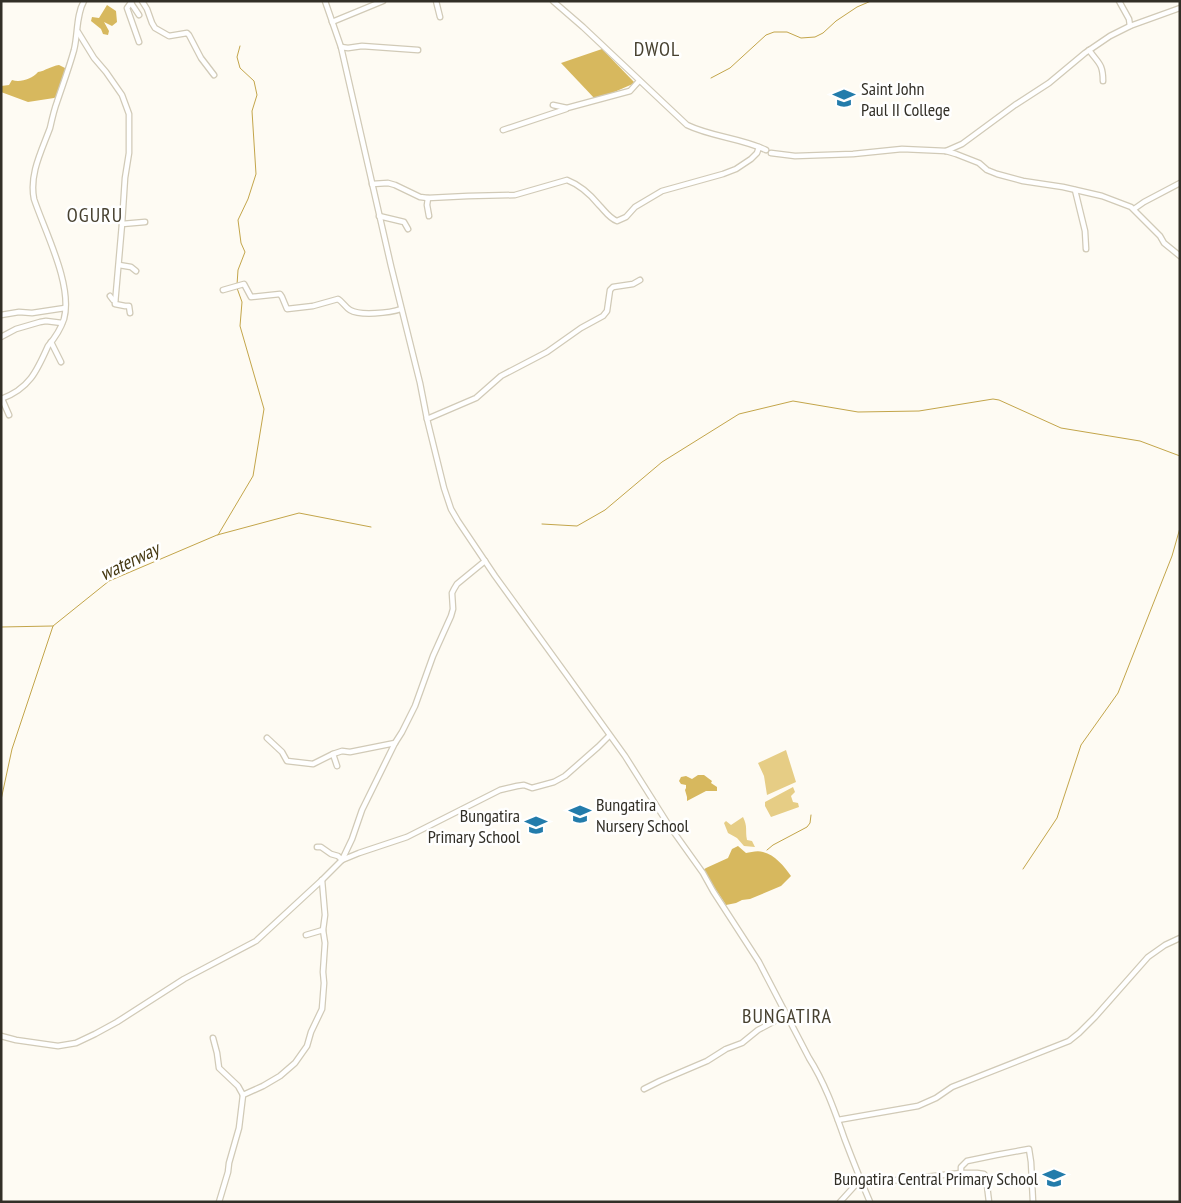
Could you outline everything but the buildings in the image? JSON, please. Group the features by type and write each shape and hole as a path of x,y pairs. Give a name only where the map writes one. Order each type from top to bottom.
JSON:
{"street":[{"path":"3,399 18,391 32,378 64,320 66,293 50,241 34,199 34,179 36,165 70,66 78,32 79,17 84,1"},
{"path":"142,1 155,28 168,36 187,33 189,35 201,58 214,75"},
{"path":"325,1 341,47 427,419 444,488 451,508 458,522 485,561 625,756 668,824 703,873 759,962 816,1070 870,1202"},
{"path":"332,22 383,1"},
{"path":"436,1 440,17"},
{"path":"553,1 687,126 696,130 768,151 795,156 902,150 956,154 979,163 987,170 997,174 1023,181 1102,196 1121,203 1134,209 1144,222 1160,236 1164,243 1180,256"},
{"path":"1119,1 1129,18 1130,26"},
{"path":"139,15 132,2 127,8 139,42"},
{"path":"946,152 962,144 1015,105 1049,83 1089,50 1110,36 1130,26 1180,8"},
{"path":"78,32 94,58 122,95 129,114 130,153 125,178 116,301"},
{"path":"341,47 362,46 418,50"},
{"path":"1089,50 1103,70 1103,81"},
{"path":"503,130 567,108 630,91 639,81"},
{"path":"553,105 567,108"},
{"path":"372,184 395,184 420,197 428,198 515,195 567,180 580,186 612,218 617,220 626,217 632,210 656,194 723,174 736,168 757,153 759,147"},
{"path":"1134,209 1180,183"},
{"path":"1075,190 1085,231 1086,249"},
{"path":"428,198 429,216"},
{"path":"380,216 404,222 408,229"},
{"path":"122,224 145,222"},
{"path":"119,265 131,267 136,271"},
{"path":"427,419 476,398 501,376 547,352 581,328 603,316 607,311 610,290 613,287 632,284 640,280"},
{"path":"223,290 244,284 251,297 280,294 287,309 313,306 338,300 349,310 359,313 401,309"},
{"path":"110,296 116,301 116,304 129,306 130,313"},
{"path":"1,315 65,308"},
{"path":"1,337 16,329 40,322 62,322"},
{"path":"51,342 61,362"},
{"path":"1,392 9,415"},
{"path":"1,1036 58,1046 76,1043 95,1034 184,979 256,941 322,880 342,860 362,810 415,706 433,656 451,616 453,591 457,584 485,561"},
{"path":"342,860 407,838 500,790 524,785 532,788 554,782 565,776 609,736"},
{"path":"267,738 282,752 287,761 313,764 342,751 350,752 395,743"},
{"path":"333,754 337,766"},
{"path":"317,847 322,847 342,860"},
{"path":"243,1095 280,1076 295,1063 307,1046 311,1032 322,1009 325,943 323,930 325,915 322,880"},
{"path":"306,935 323,930"},
{"path":"838,1120 918,1106 936,1098 952,1087 1069,1041 1095,1018 1148,956 1180,938"},
{"path":"644,1089 742,1043 758,1030 786,1015"},
{"path":"213,1038 219,1068 238,1086 243,1095 239,1128 218,1202"},
{"path":"961,1174 961,1167 967,1161 1029,1149 1033,1202"},
{"path":"840,1202 861,1182 978,1173 984,1174 986,1177 989,1202"}],"shaded area":[{"path":"107,5 116,11 117,22 112,26 104,22 109,31 108,35 103,34 101,29 91,21 92,17 99,18"},
{"path":"602,49 635,83 596,100 561,63"},
{"path":"59,65 67,69 58,96 54,98 28,102 1,92 1,86 9,85 12,80 26,80 38,72"},
{"path":"786,750 796,782 767,795 764,776 758,763"},
{"path":"698,775 704,775 712,781 711,783 717,787 717,791 706,791 687,801 686,785 681,784 679,781 681,777 686,776 692,779"},
{"path":"793,787 795,792 791,796 793,802 798,803 799,807 771,817 765,802"},
{"path":"743,817 747,840 752,841 755,847 744,846 737,838 728,833 724,823 726,821 731,825"},
{"path":"738,846 746,853 759,851 767,853 775,858 791,876 781,886 750,899 726,905 703,870 728,858 732,849"}],"waterway":[{"path":"711,78 730,68 766,35 774,32 787,32 801,38 815,37 857,7 871,1"},
{"path":"237,285 238,270 245,252 241,243 238,220 248,199 256,174 252,111 257,95 254,81 240,68 237,57 240,46"},
{"path":"218,535 253,476 264,409 240,326 242,302 237,288"},
{"path":"542,524 577,526 605,510 662,462 739,414 793,401 858,412 919,411 993,399 1061,428 1140,441 1180,456"},
{"name":"waterway","path":"1,800 12,749 53,626 109,581 217,535 299,513 371,527"},
{"path":"1023,869 1057,818 1081,745 1118,693 1172,556 1180,528"},
{"path":"1,627 53,626"},
{"path":"767,850 807,827 810,823 811,815"}],"place":[{"name":"Saint John Paul II College","path":"844,98"},
{"name":"Bungatira Nursery School","path":"580,814"},
{"name":"Bungatira Primary School","path":"536,825"},
{"name":"Bungatira Central Primary School","path":"1054,1178"}],"district":[{"name":"DWOL","path":"657,49"},
{"name":"OGURU","path":"95,215"},
{"name":"BUNGATIRA","path":"787,1016"}]}
